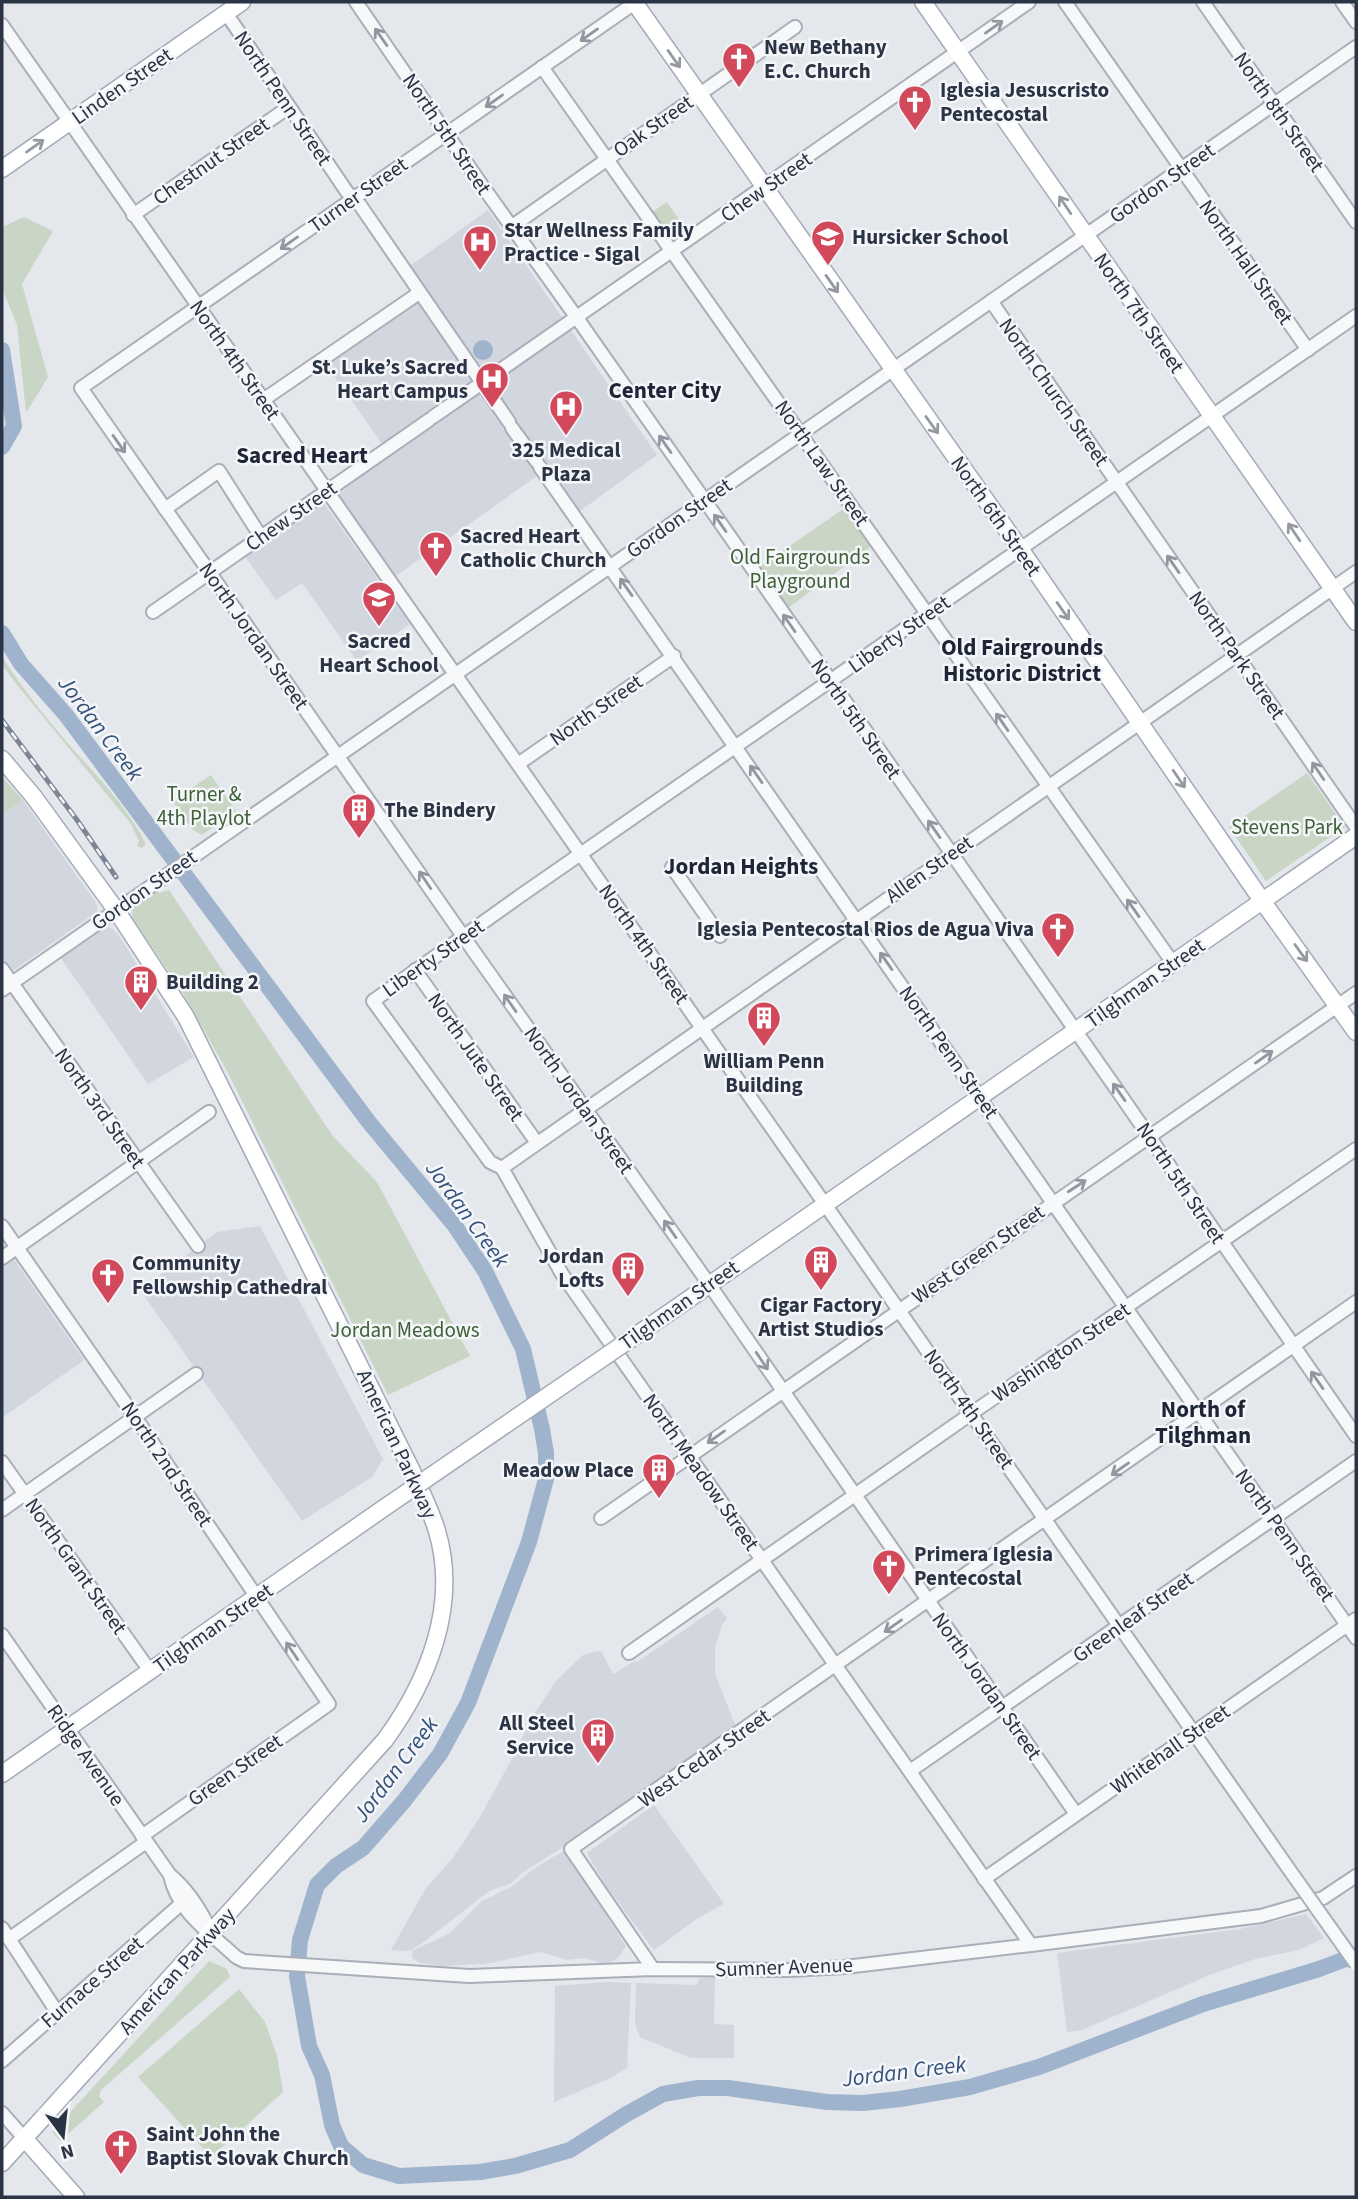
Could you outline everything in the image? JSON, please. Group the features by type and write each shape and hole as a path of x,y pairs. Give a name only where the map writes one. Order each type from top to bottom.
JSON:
{"main road":[{"name":"Linden Street","path":"2,169 242,2"},
{"name":"North 6th Street","path":"635,2 1356,1032"},
{"name":"North 7th Street","path":"923,2 1356,622"},
{"name":"American Parkway","path":"2,759 34,797 116,910 186,1017 412,1471 437,1532 443,1568 442,1607 435,1645 427,1669 408,1708 385,1740 2,2163"},
{"name":"Tilghman Street","path":"2,1774 1356,836"},
{"path":"24,2138 76,2197"}],"street":[{"name":"North 5th Street","path":"356,2 446,135 577,318 1356,1436"},
{"name":"Turner Street","path":"80,388 635,2"},
{"name":"Chew Street","path":"153,612 1029,2"},
{"name":"North Hall Street","path":"1065,2 1308,350"},
{"name":"North 8th Street","path":"1203,2 1356,222"},
{"path":"1342,2 1356,22"},
{"name":"North Penn Street","path":"226,13 1274,1520 1352,1622 1356,1638"},
{"name":"North 4th Street","path":"2,24 1356,1964"},
{"name":"Oak Street","path":"511,227 796,27"},
{"name":"Gordon Street","path":"7,986 1356,47"},
{"name":"North Law Street","path":"542,66 1173,963"},
{"name":"Chestnut Street","path":"133,215 289,107"},
{"path":"263,400 419,293"},
{"name":"North Church Street","path":"991,302 1117,483"},
{"name":"Liberty Street","path":"373,1001 736,746 1355,320"},
{"name":"North Jordan Street","path":"80,388 709,1284 1076,1814"},
{"path":"165,509 219,471 261,537"},
{"name":"North Park Street","path":"1117,483 1356,827"},
{"name":"Allen Street","path":"502,1168 1356,572"},
{"name":"North Street","path":"518,764 674,656"},
{"path":"672,867 720,936"},
{"name":"North 3rd Street","path":"2,969 7,986 198,1246"},
{"name":"North Jute Street","path":"415,970 537,1143"},
{"name":"West Green Street","path":"601,1518 899,1308 1356,993"},
{"name":"North Meadow Street","path":"373,1001 490,1162 502,1168 562,1274 1031,1945"},
{"path":"2,1258 209,1112"},
{"name":"Washington Street","path":"629,1653 1356,1149"},
{"name":"North 2nd Street","path":"2,1226 328,1703"},
{"name":"West Cedar Street","path":"653,1969 571,1849 1356,1302"},
{"path":"2,1510 196,1374"},
{"name":"Greenleaf Street","path":"910,1771 1356,1461"},
{"name":"North Grant Street","path":"2,1462 150,1671"},
{"name":"Whitehall Street","path":"984,1879 1352,1622"},
{"name":"Ridge Avenue","path":"2,1636 144,1839 202,1913 211,1933"},
{"name":"Green Street","path":"5,1933 144,1839 328,1703"},
{"name":"Ridge Avenue","path":"170,1875 172,1889 194,1920 211,1933"},
{"name":"Sumner Avenue","path":"211,1933 236,1957 244,1961 469,1976 653,1969 818,1969 1261,1916 1324,1898 1356,1876"},
{"name":"Furnace Street","path":"2,2061 182,1903"},
{"path":"5,1933 57,2012"},
{"path":"2,2113 24,2138"}],"shaded area":[{"name":"St. Luke’s Sacred Heart Campus","path":"488,210 657,455 580,511 548,468 396,576 335,494 390,455 325,363 427,290 410,266"},
{"path":"323,502 410,624 357,661 302,583 276,600 244,555"},
{"path":"23,800 96,903 98,911 13,971 2,958 2,814"},
{"path":"103,927 112,928 120,937 194,1057 148,1084 60,957"},
{"path":"260,1226 383,1459 372,1477 302,1521 140,1290 217,1232"},
{"path":"13,1258 84,1360 2,1418 2,1263"},
{"path":"718,1607 727,1618 715,1648 715,1674 736,1727 579,1837 522,1873 512,1883 489,1891 424,1942 410,1951 391,1950 426,1888 453,1858 480,1817 533,1716 556,1681 583,1655 601,1651 613,1674 637,1662"},
{"path":"654,1805 724,1904 698,1918 654,1950 606,1886 587,1853"},
{"path":"565,1850 626,1946 618,1958 609,1963 601,1963 585,1958 567,1960 541,1952 485,1964 443,1966 420,1963 412,1958 412,1951 450,1933 482,1901 511,1887 535,1868"},
{"path":"1306,1914 1324,1938 1299,1950 1255,1959 1212,1974 1082,2030 1067,2032 1057,1953 1240,1929"},
{"path":"715,1977 714,2024 734,2025 734,2058 691,2058 640,2037 635,2024 636,1983 697,1985 699,1978"},
{"path":"631,1983 627,2068 554,2102 555,1986"}],"green space":[{"path":"667,202 685,228 668,240 649,214"},
{"path":"24,217 53,231 22,284 48,377 26,413 17,325 2,288 2,227"},
{"name":"Old Fairgrounds Playground","path":"846,507 872,546 788,608 758,568"},
{"path":"2,657 44,714 121,805 146,844 142,848 137,846 139,841 131,824 18,686 2,665"},
{"name":"Stevens Park","path":"1307,773 1345,827 1266,881 1229,827"},
{"name":"Turner & 4th Playlot","path":"211,775 236,811 202,835 192,829 172,801"},
{"path":"2,777 23,800 2,814"},
{"name":"Jordan Meadows","path":"157,890 159,893 169,890 332,1135 377,1182 470,1356 388,1395 227,1071 180,988 133,919 132,909"},
{"path":"209,1961 227,1969 230,1977 101,2090 99,2096 104,2102 60,2141 52,2132"},
{"path":"239,1989 265,2022 277,2056 283,2092 211,2157 138,2077"}],"water":[{"path":"479,340 487,340 493,350 487,360 479,360 473,354 473,346"}],"waterway":[{"name":"Jordan Creek","path":"2,350 14,426 2,447"},
{"name":"Jordan Creek","path":"2,633 21,664 66,715 368,1121 455,1226 485,1271 523,1349 542,1429 546,1479 529,1542 468,1703 440,1754 404,1801 363,1848 336,1866 317,1885 300,1940 297,1976 309,2046 322,2075 332,2125 341,2146 363,2165 399,2176 480,2172 515,2166 570,2150 663,2094 698,2088 728,2088 827,2102 863,2103 970,2087 1039,2067 1203,2004 1356,1955"}],"railway":[{"path":"2,720 116,877"}],"place":[{"name":"New Bethany E.C. Church","path":"739,89"},
{"name":"Iglesia Jesuscristo Pentecostal","path":"915,132"},
{"name":"Hursicker School","path":"828,267"},
{"name":"Star Wellness Family Practice - Sigal","path":"480,272"},
{"name":"St. Luke’s Sacred Heart Campus","path":"492,409"},
{"name":"325 Medical Plaza","path":"566,437"},
{"name":"Sacred Heart Catholic Church","path":"436,578"},
{"name":"Sacred Heart School","path":"379,628"},
{"name":"The Bindery","path":"359,840"},
{"name":"Iglesia Pentecostal Rios de Agua Viva","path":"1058,959"},
{"name":"Building 2","path":"141,1012"},
{"name":"William Penn Building","path":"764,1048"},
{"name":"Cigar Factory Artist Studios","path":"821,1292"},
{"name":"Jordan Lofts","path":"628,1298"},
{"name":"Community Fellowship Cathedral","path":"108,1305"},
{"name":"Meadow Place","path":"659,1500"},
{"name":"Primera Iglesia Pentecostal","path":"889,1596"},
{"name":"All Steel Service","path":"598,1765"},
{"name":"Saint John the Baptist Slovak Church","path":"121,2176"}],"district":[{"name":"Center City","path":"665,390"},
{"name":"Sacred Heart","path":"302,455"},
{"name":"Old Fairgrounds Historic District","path":"1022,660"},
{"name":"Jordan Heights","path":"741,866"},
{"name":"North of Tilghman","path":"1203,1422"}]}
